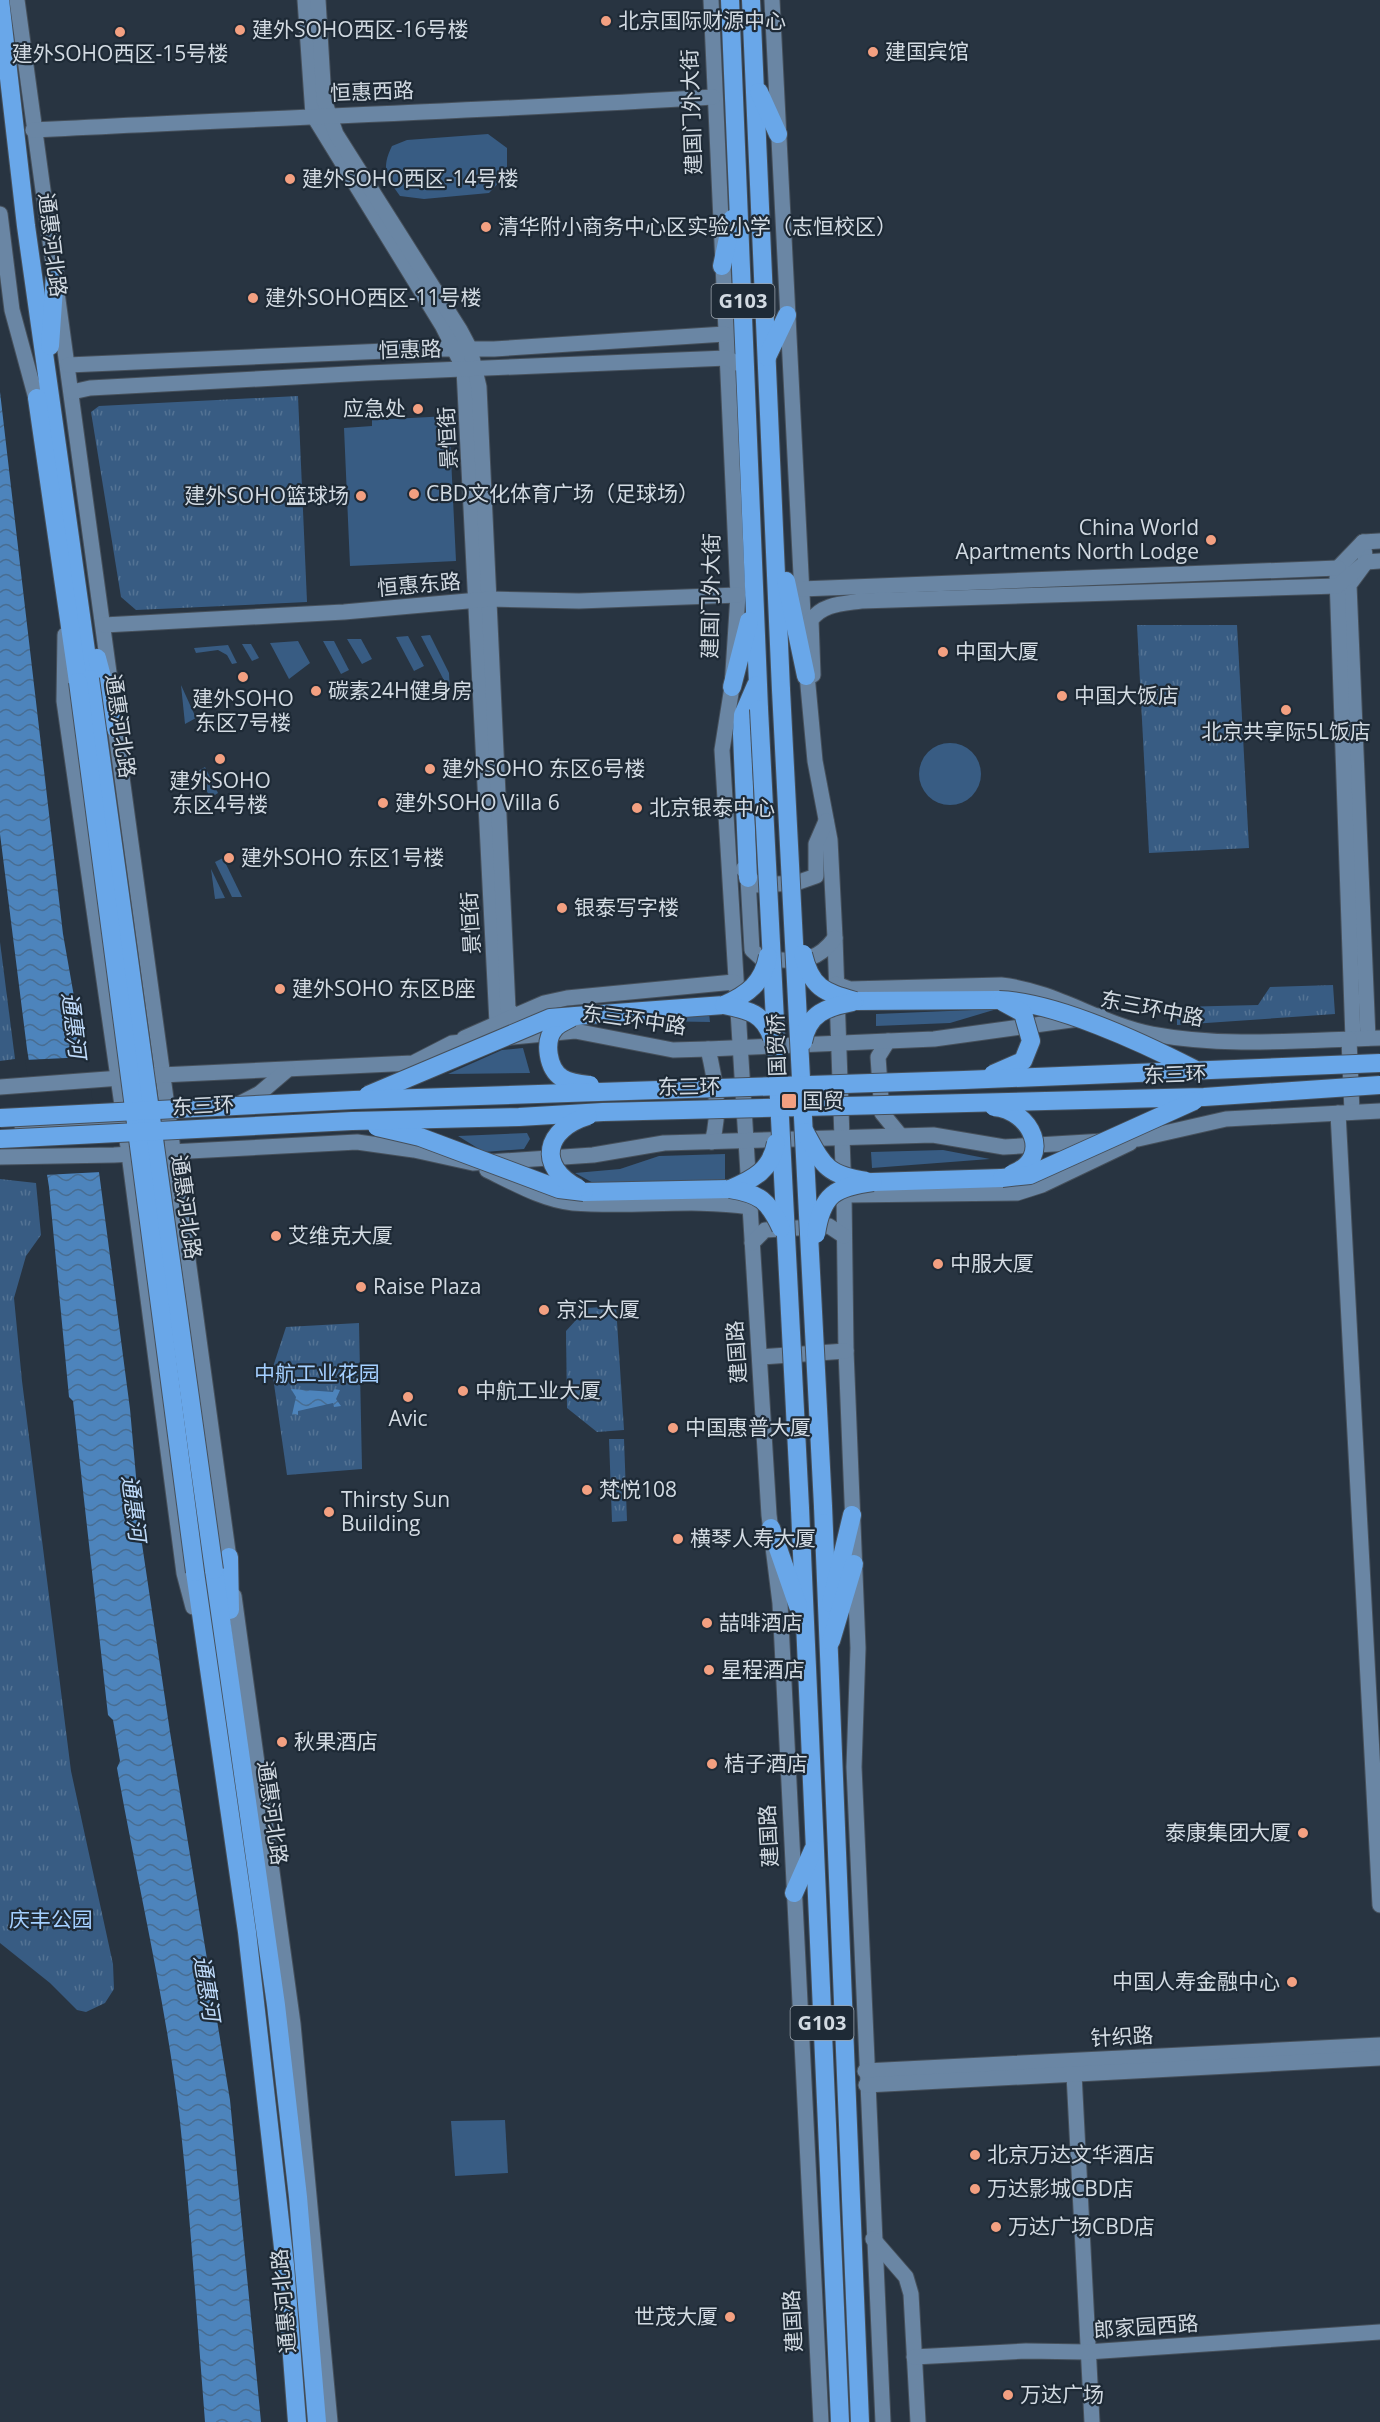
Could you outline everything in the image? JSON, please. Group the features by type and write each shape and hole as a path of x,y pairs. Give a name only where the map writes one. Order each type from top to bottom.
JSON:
{"highway":[{"name":"通惠河北路","path":"0,0 21,231 42,394 84,680 207,1663 247,1932 285,2265 297,2422"},
{"name":"建国门外大街","path":"730,0 747,371 746,598 758,681 759,709"},
{"name":"G103","path":"751,0 777,532"},
{"path":"754,82 778,134"},
{"name":"通惠河北路","path":"0,110 21,231"},
{"path":"722,266 738,194"},
{"path":"42,394 55,274"},
{"path":"767,358 787,315"},
{"path":"777,532 806,676"},
{"name":"国贸桥","path":"777,532 781,690 795,921 802,1126 823,1506 825,1625"},
{"path":"73,597 116,729"},
{"path":"732,687 746,598"},
{"name":"通惠河北路","path":"84,680 268,1940 298,2197 317,2422"},
{"path":"748,878 742,734 743,715 758,681"},
{"name":"国贸桥","path":"759,709 784,1236 800,1508"},
{"path":"795,921 810,977 825,991 855,1001"},
{"path":"724,1005 743,996 758,984 767,962 771,938"},
{"path":"964,1080 1010,1068 1023,1061 1029,1053 1031,1041 1027,1020 1017,1008 999,1000"},
{"path":"800,1060 804,1038 818,1012 829,1006 855,1001 999,1000 1022,1001 1054,1010 1160,1052 1196,1071"},
{"path":"354,1100 550,1018 724,1005 752,1011 765,1021 776,1058"},
{"path":"575,1016 559,1024 549,1039 549,1057 553,1069 569,1081 624,1091"},
{"name":"东三环","path":"3,1124 354,1100 964,1080 1380,1063"},
{"name":"东三环","path":"3,1124 519,1117 603,1112 1204,1097 1380,1085"},
{"path":"810,1270 820,1210 834,1192 873,1182 1030,1175 1204,1097"},
{"path":"965,1104 1000,1107 1012,1112 1029,1127 1034,1142 1032,1159 1020,1171 1002,1178"},
{"path":"584,1192 562,1180 556,1174 550,1155 551,1146 561,1130 572,1122 603,1112"},
{"path":"352,1121 420,1137 559,1190 584,1192 730,1189 760,1196 775,1215 784,1236"},
{"path":"802,1126 824,1164 833,1173 873,1182"},
{"path":"730,1189 757,1177 768,1167 774,1155 779,1127"},
{"name":"建国路","path":"800,1508 840,2422"},
{"path":"825,1625 852,1515"},
{"path":"771,1528 805,1624"},
{"path":"229,1557 231,1684"},
{"path":"827,1654 854,1564"},
{"name":"G103","path":"825,1625 860,2422"},
{"path":"794,1893 815,1846"},
{"path":"298,2197 323,2350"}],"street":[{"name":"通惠河北路","path":"17,0 33,130 104,625 161,1075 294,2027 330,2422"},
{"name":"景恒街","path":"305,0 320,115 336,134 463,349 479,394 483,600 497,1023"},
{"name":"景恒街","path":"318,0 324,100 320,115"},
{"name":"建国门外大街","path":"711,0 713,97 725,334 746,598"},
{"path":"772,0 806,676 809,713 830,840 835,938 844,1195 846,1351 858,1648 854,1767 865,2078 883,2422"},
{"name":"恒惠西路","path":"33,130 713,97"},
{"name":"通惠河北路","path":"0,214 12,310 42,394"},
{"name":"恒惠路","path":"68,365 593,344 725,334"},
{"path":"603,363 688,356 695,350 694,336"},
{"path":"727,358 747,371"},
{"name":"恒惠路","path":"72,392 108,388 470,369 727,358"},
{"path":"108,388 101,374 104,369 160,362"},
{"path":"1362,1039 1337,586 1338,568 1363,542 1380,541"},
{"path":"1363,542 1373,561"},
{"path":"809,713 813,673 811,620 819,610 838,604 1337,586 1373,561"},
{"path":"1373,561 1349,585 1362,1039 1345,1113 1380,1905"},
{"path":"801,589 1338,568"},
{"name":"通惠河北路","path":"73,597 64,701 129,1154 184,1573 207,1663"},
{"name":"恒惠东路","path":"104,625 344,612 483,600 746,598"},
{"name":"景恒街","path":"483,600 508,1009 515,1016"},
{"name":"建国门外大街","path":"732,687 722,750 745,1140"},
{"path":"728,843 748,878 756,885 795,883 816,876 816,844 826,821"},
{"path":"748,878 752,950 756,957 763,960 813,958 823,953 835,938"},
{"path":"452,1043 544,1003 567,998 613,992 709,987 734,982"},
{"path":"836,984 850,989 1001,985 1019,987 1041,992 1100,1016"},
{"name":"东三环中路","path":"6,1087 161,1075 413,1063 452,1043 574,1031 673,1050 934,1039 1100,1016 1150,1034 1219,1043 1362,1039"},
{"path":"888,1041 878,1057 882,1113 900,1135"},
{"path":"708,1049 714,1074 717,1127 712,1142"},
{"path":"0,1148 3,1124 124,1121 226,1110 245,1102 287,1070"},
{"path":"473,1163 593,1155 664,1143 842,1136 933,1134 1004,1147 1138,1139 1226,1119 1380,1111"},
{"path":"844,1195 1017,1193 1042,1185 1138,1139"},
{"name":"建国路","path":"745,1140 771,1528 780,1604 821,2422"},
{"path":"0,1157 102,1156 357,1142 396,1147 473,1163 536,1193 572,1203 670,1202 750,1207"},
{"path":"752,1243 765,1230 829,1226 844,1236"},
{"path":"760,1357 846,1351"},
{"name":"针织路","path":"865,2078 1380,2045"},
{"name":"针织路","path":"865,2078 1074,2074 1380,2058"},
{"path":"1074,2074 1092,2422"},
{"path":"873,2240 906,2277 911,2294 918,2422"},
{"name":"郎家园西路","path":"914,2357 1026,2351 1087,2352 1380,2331"}],"green space":[{"path":"488,134 507,148 507,174 489,193 424,199 400,196 388,178 386,166 392,146 407,140"},
{"path":"298,396 307,602 136,610 121,597 91,412 99,406"},
{"name":"CBD文化体育广场（足球场）","path":"449,416 456,561 350,566 344,428 372,426 372,420"},
{"path":"1137,625 1237,625 1249,848 1149,853"},
{"path":"430,635 449,673 450,692 421,636"},
{"path":"408,636 424,666 414,671 396,637"},
{"path":"347,639 361,639 372,659 362,664"},
{"path":"298,641 310,663 289,679 270,643"},
{"path":"323,641 334,641 349,670 341,674"},
{"path":"242,644 251,644 259,658 252,661"},
{"path":"228,645 237,663 232,664 227,655 218,650 196,653 194,648"},
{"path":"181,685 196,718 185,724"},
{"path":"950,743 962,745 972,752 979,762 981,774 979,786 972,796 962,803 950,805 938,803 928,796 921,786 919,774 921,762 928,752 938,745"},
{"path":"205,767 218,793 210,798 198,771"},
{"path":"223,858 242,897 232,897 215,862"},
{"path":"211,869 225,898 215,899"},
{"path":"0,942 15,1059 0,1061"},
{"path":"1333,985 1335,1014 1177,1025 1177,1007 1258,1005 1270,987"},
{"path":"997,1009 950,1023 876,1026 876,1014"},
{"path":"709,1013 710,1022 651,1021 635,1016"},
{"path":"523,1048 530,1073 448,1074 502,1050"},
{"path":"527,1133 530,1139 524,1149 484,1152 458,1136"},
{"path":"943,1150 990,1159 872,1168 871,1152"},
{"path":"725,1154 725,1182 597,1185 575,1173 620,1169 659,1156"},
{"name":"庆丰公园","path":"0,1179 36,1183 41,1235 26,1256 14,1298 22,1381 71,1771 113,1964 114,1989 105,2003 86,2012 77,2010 50,1983 0,1943"},
{"path":"616,1306 624,1430 597,1432 567,1408 566,1331 587,1308"},
{"name":"中航工业花园","path":"359,1323 362,1469 287,1475 272,1370 286,1327"},
{"path":"609,1439 624,1439 627,1521 612,1522"},
{"path":"505,2120 508,2173 455,2176 451,2121"}],"water":[{"name":"通惠河","path":"0,392 63,934 82,1042 130,1409 142,1544 230,2100 261,2422 205,2422 187,2197 174,2077 117,1768 120,1761 113,1720 108,1715 73,1401 69,1397 49,1187 27,1049 0,834"},
{"path":"291,1389 333,1392 334,1389 340,1390 336,1399 341,1406 334,1407 333,1403 298,1411 298,1415 292,1415 296,1397"}],"pier":[{"path":"87,1057 101,1172 44,1175 25,1060"}],"place":[{"name":"北京国际财源中心","path":"606,21"},
{"name":"建外SOHO西区-16号楼","path":"240,30"},
{"name":"建外SOHO西区-15号楼","path":"120,32"},
{"name":"建国宾馆","path":"873,52"},
{"name":"建外SOHO西区-14号楼","path":"290,179"},
{"name":"清华附小商务中心区实验小学（志恒校区）","path":"486,227"},
{"name":"建外SOHO西区-11号楼","path":"253,298"},
{"name":"应急处","path":"418,409"},
{"name":"CBD文化体育广场（足球场）","path":"414,494"},
{"name":"建外SOHO篮球场","path":"361,496"},
{"name":"China World Apartments North Lodge","path":"1211,540"},
{"name":"中国大厦","path":"943,652"},
{"name":"建外SOHO 东区7号楼","path":"243,677"},
{"name":"碳素24H健身房","path":"316,691"},
{"name":"中国大饭店","path":"1062,696"},
{"name":"北京共享际5L饭店","path":"1286,710"},
{"name":"建外SOHO 东区4号楼","path":"220,759"},
{"name":"建外SOHO 东区6号楼","path":"430,769"},
{"name":"建外SOHO Villa 6","path":"383,803"},
{"name":"北京银泰中心","path":"637,808"},
{"name":"建外SOHO 东区1号楼","path":"229,858"},
{"name":"银泰写字楼","path":"562,908"},
{"name":"建外SOHO 东区B座","path":"280,989"},
{"name":"国贸","path":"789,1101"},
{"name":"艾维克大厦","path":"276,1236"},
{"name":"中服大厦","path":"938,1264"},
{"name":"Raise Plaza","path":"361,1287"},
{"name":"京汇大厦","path":"544,1310"},
{"name":"中航工业大厦","path":"463,1391"},
{"name":"Avic","path":"408,1397"},
{"name":"中国惠普大厦","path":"673,1428"},
{"name":"梵悦108","path":"587,1490"},
{"name":"Thirsty Sun Building","path":"329,1512"},
{"name":"横琴人寿大厦","path":"678,1539"},
{"name":"喆啡酒店","path":"707,1623"},
{"name":"星程酒店","path":"709,1670"},
{"name":"秋果酒店","path":"282,1742"},
{"name":"桔子酒店","path":"712,1764"},
{"name":"泰康集团大厦","path":"1303,1833"},
{"name":"中国人寿金融中心","path":"1292,1982"},
{"name":"北京万达文华酒店","path":"975,2155"},
{"name":"万达影城CBD店","path":"975,2189"},
{"name":"万达广场CBD店","path":"996,2227"},
{"name":"世茂大厦","path":"730,2317"},
{"name":"万达广场","path":"1008,2395"}]}
